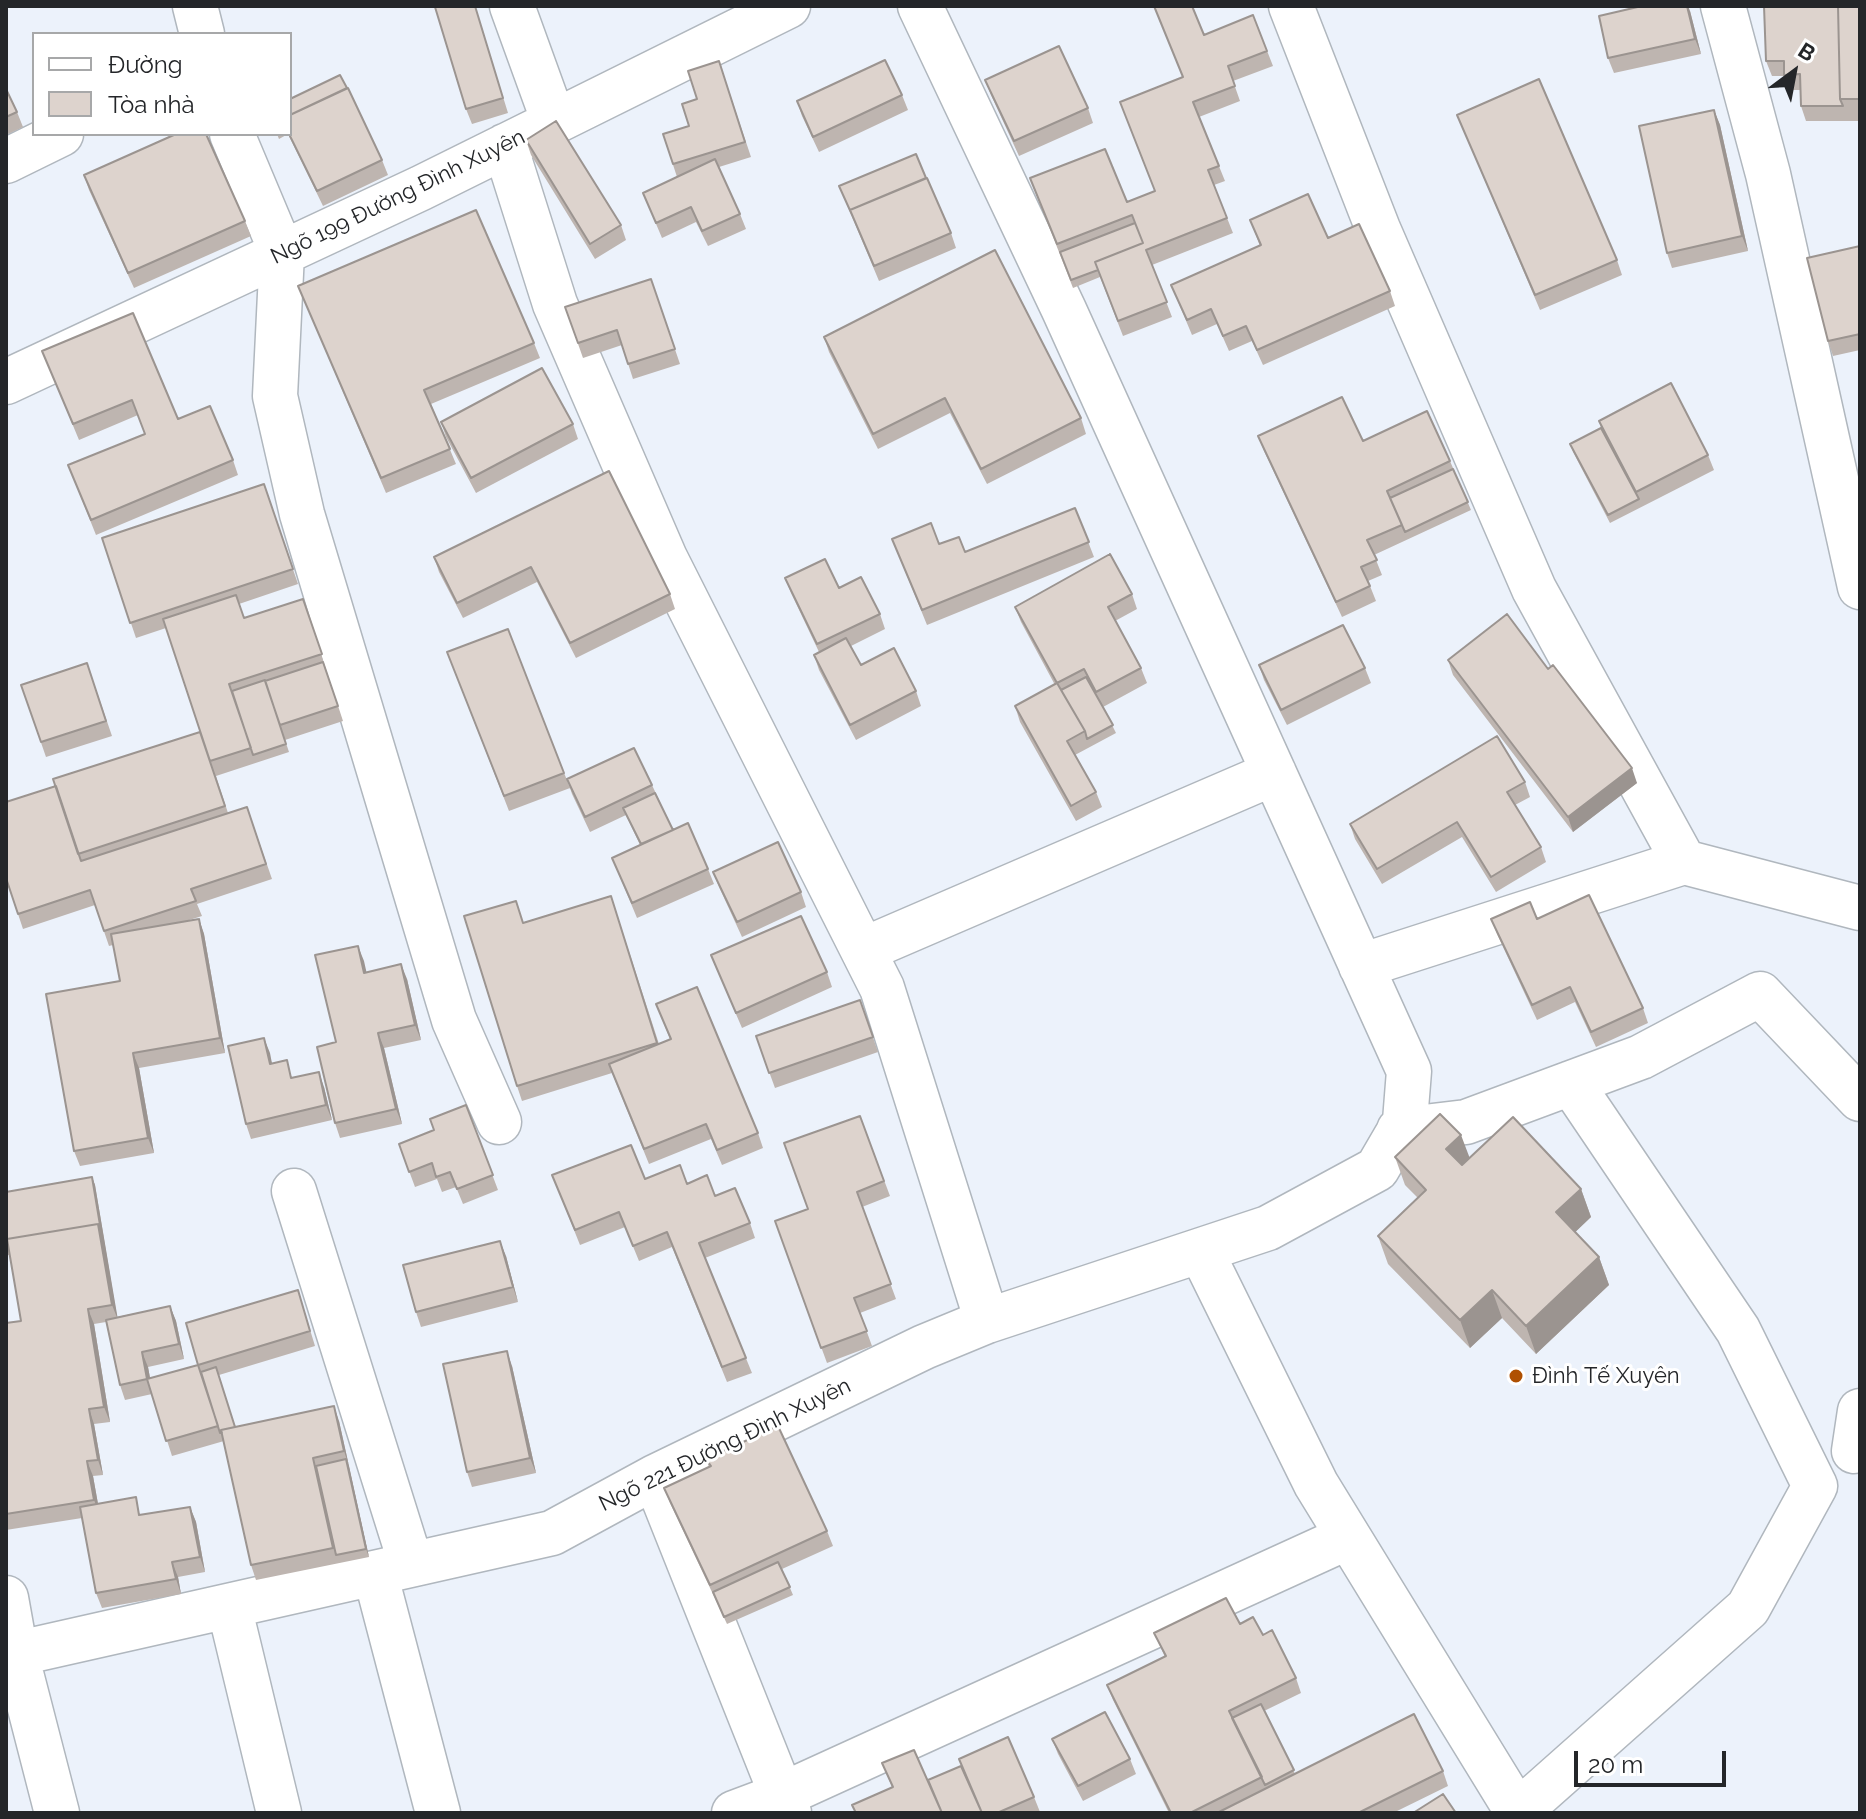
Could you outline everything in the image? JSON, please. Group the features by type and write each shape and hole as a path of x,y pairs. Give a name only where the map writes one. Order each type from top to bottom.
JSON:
{"street":[{"path":"195,6 202,32"},
{"path":"512,6 554,122"},
{"name":"Ngõ 199 Đường Đình Xuyên","path":"6,382 505,146 788,6"},
{"name":"Ngõ 221 Đường Đình Xuyên","path":"11,1655 552,1533 655,1477 924,1347 987,1321 1268,1228 1377,1169 1405,1121 1409,1071 1064,310 920,6"},
{"path":"1291,6 1378,229 1534,589 1684,862"},
{"path":"1723,6 1768,174 1857,560"},
{"path":"6,161 57,136"},
{"path":"233,136 282,253 275,396 302,514 454,1020 499,1122"},
{"path":"505,146 555,304 665,558 882,988 987,1321"},
{"path":"863,950 1274,773"},
{"path":"1361,966 1684,862 1860,908"},
{"path":"1399,1130 1466,1122 1641,1057 1760,994 1860,1099"},
{"path":"1201,1251 1316,1484 1518,1813 1748,1608 1815,1486 1738,1330 1571,1083"},
{"path":"294,1191 393,1569 438,1813"},
{"path":"655,1477 785,1804"},
{"path":"734,1813 785,1804 1348,1537"},
{"path":"6,1598 11,1655 57,1813"},
{"path":"229,1606 279,1813"}],"building":[{"path":"475,6 503,98 466,109 435,7"},
{"path":"1154,6 1192,6 1204,35 1253,15 1267,51 1228,66 1235,86 1193,102 1219,166 1208,170 1227,218 1146,250 1167,302 1118,321 1095,262 1143,243 1132,215 1057,244 1030,178 1105,149 1127,202 1155,191 1120,102 1183,77"},
{"path":"1642,6 1687,6 1695,39 1608,58 1599,16"},
{"path":"1764,6 1838,6 1840,99 1843,106 1801,106 1800,74 1784,75 1784,61 1766,61"},
{"path":"1838,6 1860,6 1860,99 1840,99"},
{"path":"1059,46 1088,108 1014,141 985,80"},
{"path":"885,60 902,95 813,137 797,101"},
{"path":"719,61 745,142 673,164 663,134 689,126 682,104 697,99 688,71"},
{"path":"340,75 347,88 292,114 292,98"},
{"path":"1539,79 1617,260 1535,295 1457,115"},
{"path":"348,88 382,160 317,191 290,136 292,114"},
{"path":"6,89 17,112 6,117"},
{"path":"1714,110 1742,236 1667,253 1639,126"},
{"path":"556,121 621,225 590,244 526,140"},
{"path":"172,136 207,136 245,221 128,273 84,175"},
{"path":"916,154 926,178 850,210 853,217 839,186"},
{"path":"715,159 740,214 702,231 691,207 656,223 643,193"},
{"path":"927,178 951,233 874,266 850,210"},
{"path":"1308,194 1328,238 1359,224 1390,291 1257,350 1246,326 1223,336 1211,309 1187,320 1171,285 1261,245 1250,220"},
{"path":"476,210 534,343 424,390 450,449 381,478 298,286"},
{"path":"1135,223 1143,243 1095,262 1098,270 1071,280 1060,252"},
{"path":"1860,246 1860,334 1828,341 1807,258"},
{"path":"995,250 1081,418 981,469 945,398 873,434 824,337"},
{"path":"651,279 675,349 628,364 617,330 578,343 565,307"},
{"path":"133,313 178,419 210,406 233,460 91,520 68,465 145,434 132,400 73,424 42,351"},
{"path":"542,368 573,424 471,478 441,422"},
{"path":"1671,383 1708,455 1636,492 1599,421"},
{"path":"1342,397 1363,441 1427,411 1450,461 1387,491 1402,525 1367,540 1377,560 1361,567 1370,586 1336,602 1258,436"},
{"path":"1601,428 1639,499 1608,515 1570,444"},
{"path":"1453,469 1468,502 1405,532 1390,498"},
{"path":"609,471 670,594 570,643 531,567 457,603 434,557"},
{"path":"264,484 293,569 130,623 102,538"},
{"path":"1075,508 1089,542 922,610 892,539 931,523 939,544 959,537 965,552"},
{"path":"1110,554 1132,594 1108,607 1141,668 1096,692 1084,669 1057,683 1015,607"},
{"path":"825,559 839,588 861,577 880,614 817,644 785,578"},
{"path":"236,595 244,618 303,599 322,654 229,684 251,748 210,761 163,619"},
{"path":"1507,614 1548,669 1553,665 1632,768 1568,817 1448,660"},
{"path":"1343,625 1365,668 1281,710 1259,665"},
{"path":"508,629 564,773 504,796 447,652"},
{"path":"846,638 861,665 894,648 916,691 850,725 814,655"},
{"path":"323,662 338,706 280,725 265,681"},
{"path":"87,663 106,721 41,742 21,685"},
{"path":"1086,677 1113,725 1087,739 1061,690"},
{"path":"265,680 286,744 253,755 232,691"},
{"path":"1057,683 1085,731 1067,741 1096,792 1071,806 1015,706"},
{"path":"200,732 225,806 78,854 53,779"},
{"path":"1497,736 1525,782 1507,792 1541,847 1491,877 1457,822 1377,869 1350,824"},
{"path":"634,748 652,785 585,817 567,779"},
{"path":"56,786 81,861 247,807 266,864 191,889 196,901 104,931 90,890 18,914 6,878 6,802"},
{"path":"655,793 673,830 641,844 623,808"},
{"path":"688,823 708,869 632,903 612,858"},
{"path":"778,842 801,892 737,922 713,872"},
{"path":"1589,895 1643,1008 1591,1032 1570,987 1532,1005 1491,919 1530,902 1537,919"},
{"path":"611,896 657,1043 517,1086 464,916 516,901 523,923"},
{"path":"801,916 827,972 736,1013 711,955"},
{"path":"199,919 220,1038 133,1053 148,1138 74,1151 46,994 120,981 111,934"},
{"path":"358,946 364,973 401,964 415,1025 378,1033 396,1109 335,1123 317,1047 336,1042 315,955"},
{"path":"697,987 758,1133 717,1150 706,1124 644,1149 609,1064 671,1039 656,1004"},
{"path":"860,1000 873,1037 769,1073 756,1036"},
{"path":"264,1038 270,1064 287,1060 291,1078 319,1072 326,1105 246,1124 228,1046"},
{"path":"466,1105 493,1175 457,1189 450,1172 436,1177 432,1163 409,1172 399,1144 434,1130 430,1119"},
{"path":"1440,1114 1461,1135 1446,1149 1462,1165 1513,1117 1581,1189 1556,1212 1599,1257 1526,1326 1492,1290 1460,1320 1378,1236 1426,1190 1395,1157"},
{"path":"860,1116 884,1181 857,1192 891,1284 854,1298 867,1331 821,1348 775,1221 808,1209 784,1143"},
{"path":"631,1145 645,1179 680,1165 687,1184 707,1175 715,1196 735,1188 750,1223 699,1243 746,1358 722,1367 667,1232 633,1246 619,1212 575,1230 552,1175"},
{"path":"92,1177 101,1231 98,1224 7,1239 6,1247 6,1192"},
{"path":"98,1224 112,1305 88,1309 104,1407 89,1409 98,1460 87,1461 94,1500 6,1514 6,1323 21,1321 7,1239"},
{"path":"500,1241 513,1287 416,1312 403,1265"},
{"path":"298,1290 310,1331 198,1365 186,1323"},
{"path":"170,1306 179,1344 142,1352 147,1379 120,1385 106,1320"},
{"path":"507,1351 530,1458 467,1472 443,1364"},
{"path":"198,1365 218,1426 166,1441 147,1379"},
{"path":"216,1367 235,1427 221,1430 222,1433 201,1372"},
{"path":"334,1406 344,1451 313,1458 333,1548 251,1565 221,1430"},
{"path":"778,1426 827,1531 710,1585 664,1488 711,1466 706,1459"},
{"path":"346,1459 366,1549 336,1555 316,1466"},
{"path":"136,1497 139,1515 190,1507 200,1557 172,1562 176,1579 96,1593 80,1507"},
{"path":"778,1562 790,1587 724,1617 713,1592"},
{"path":"1226,1598 1240,1624 1253,1617 1263,1635 1272,1630 1296,1678 1229,1711 1262,1777 1190,1813 1171,1813 1107,1685 1166,1656 1154,1633"},
{"path":"1261,1704 1294,1770 1265,1785 1232,1718"},
{"path":"1105,1712 1130,1759 1078,1786 1052,1739"},
{"path":"1414,1714 1443,1771 1358,1813 1217,1813"},
{"path":"1008,1737 1034,1797 997,1813 982,1813 959,1759"},
{"path":"914,1750 942,1813 856,1813 852,1805 893,1787 882,1763"},
{"path":"961,1766 982,1813 942,1813 928,1780"},
{"path":"1443,1794 1456,1813 1413,1813"}],"place":[{"name":"Đình Tế Xuyên","path":"1516,1376"}]}
